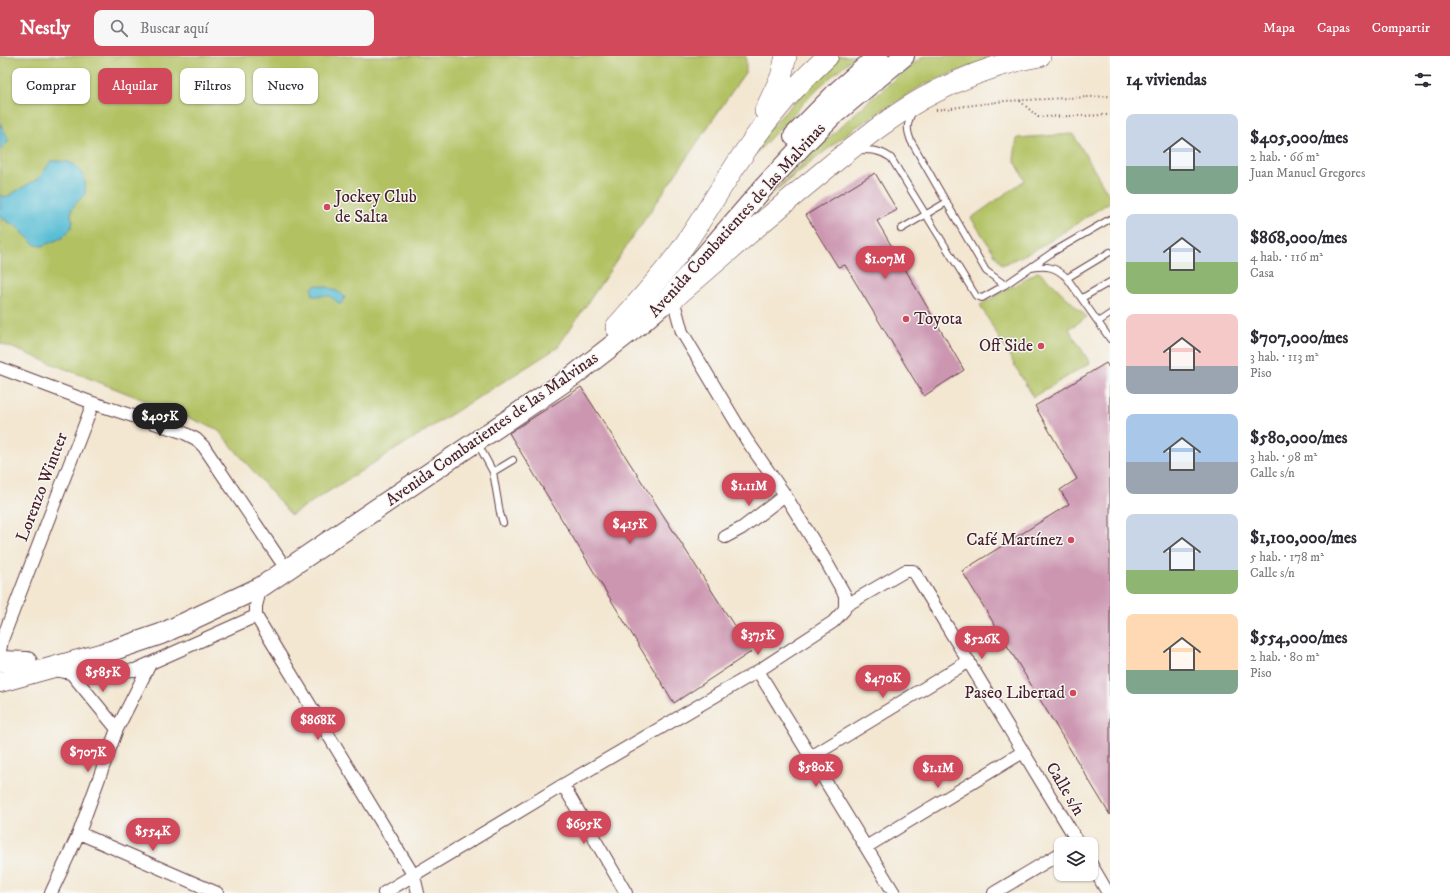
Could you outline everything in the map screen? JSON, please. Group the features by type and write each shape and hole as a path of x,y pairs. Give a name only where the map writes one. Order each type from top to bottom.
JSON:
{"highway":[{"path":"746,150 779,84 786,56"},
{"path":"616,327 654,284 680,251 746,150 794,90 828,56"},
{"path":"668,301 850,149 924,106 937,91 992,68 1040,56"}],"main road":[{"name":"Avenida Combatientes de las Malvinas","path":"0,682 24,669 176,613 227,591 280,560 572,360 616,327 679,268 738,197 819,109 878,56"},
{"name":"Avenida Combatientes de las Malvinas","path":"0,669 50,668 111,651 161,634 261,587 573,376 668,301 765,186 802,146 837,111 904,56"},
{"path":"0,661 24,669 0,693"}],"street":[{"path":"384,893 563,784 758,671 833,622 844,610 844,595 824,558 785,495 746,439 682,332 668,301"},
{"path":"0,368 93,403 182,432 196,439 204,447 280,560"},
{"name":"Lorenzo Wintter","path":"0,651 2,640 93,403"},
{"path":"725,537 742,528 785,495"},
{"name":"Calle s/n","path":"845,606 905,571 913,571 916,574 1073,837"},
{"path":"261,587 256,606 256,616 414,876 418,893"},
{"path":"50,668 71,673 135,670 256,616"},
{"path":"810,757 969,661"},
{"path":"51,893 80,833 117,729 150,664"},
{"path":"758,671 894,893"},
{"path":"71,673 117,729"},
{"name":"Calle s/n","path":"866,847 1023,752"},
{"path":"563,784 626,893"},
{"path":"80,833 217,893"},
{"path":"994,893 1054,857"},
{"path":"1098,876 1108,893"}],"lane":[{"path":"924,106 908,122 907,130 911,141 986,270 1005,285"},
{"path":"850,149 884,152 891,158 976,296 982,298 1110,218"},
{"path":"901,229 947,202"},
{"path":"1067,278 1110,252"},
{"path":"1028,268 1041,266 1059,270 1082,298 1110,339"},
{"path":"1082,298 1110,282"},
{"path":"1098,322 1110,314"},
{"path":"477,441 493,472 503,523"},
{"path":"493,472 513,460"}],"path":[{"path":"924,106 1110,96"},
{"path":"1020,101 1038,117 1110,115"}],"green space":[{"name":"Jockey Club de Salta","path":"0,56 746,56 746,71 557,348 291,515 217,429 0,343"},
{"path":"837,56 855,56 819,87 740,170 760,139"},
{"path":"924,56 997,56 923,85 853,129 772,193 827,139 884,88"},
{"path":"1073,134 1110,197 1110,202 1039,248 1002,265 971,218 1025,180 1014,159 1017,138"},
{"name":"Off Side","path":"1039,271 1087,317 1069,329 1090,363 1033,397 980,305"}],"water":[{"path":"0,123 9,140 0,150"},
{"path":"51,161 68,162 77,167 84,179 85,194 72,209 71,215 73,222 71,228 62,238 42,246 35,245 15,225 0,217 0,195 6,197 39,178"},
{"path":"316,285 324,286 339,292 345,297 341,304 330,297 313,296 312,289"}],"building":[{"name":"Toyota","path":"875,173 897,210 877,221 964,370 924,396 845,265 838,267 806,215"},
{"name":"Paseo Libertad","path":"1106,363 1110,369 1110,815 962,571 1069,504 1060,490 1077,479 1035,406"},
{"path":"581,387 751,652 674,703 509,433"}],"place":[{"name":"Jockey Club de Salta","path":"327,207"},
{"name":"Toyota","path":"906,319"},
{"name":"Off Side","path":"1041,346"},
{"name":"Café Martínez","path":"1071,540"},
{"name":"Paseo Libertad","path":"1073,693"}]}
